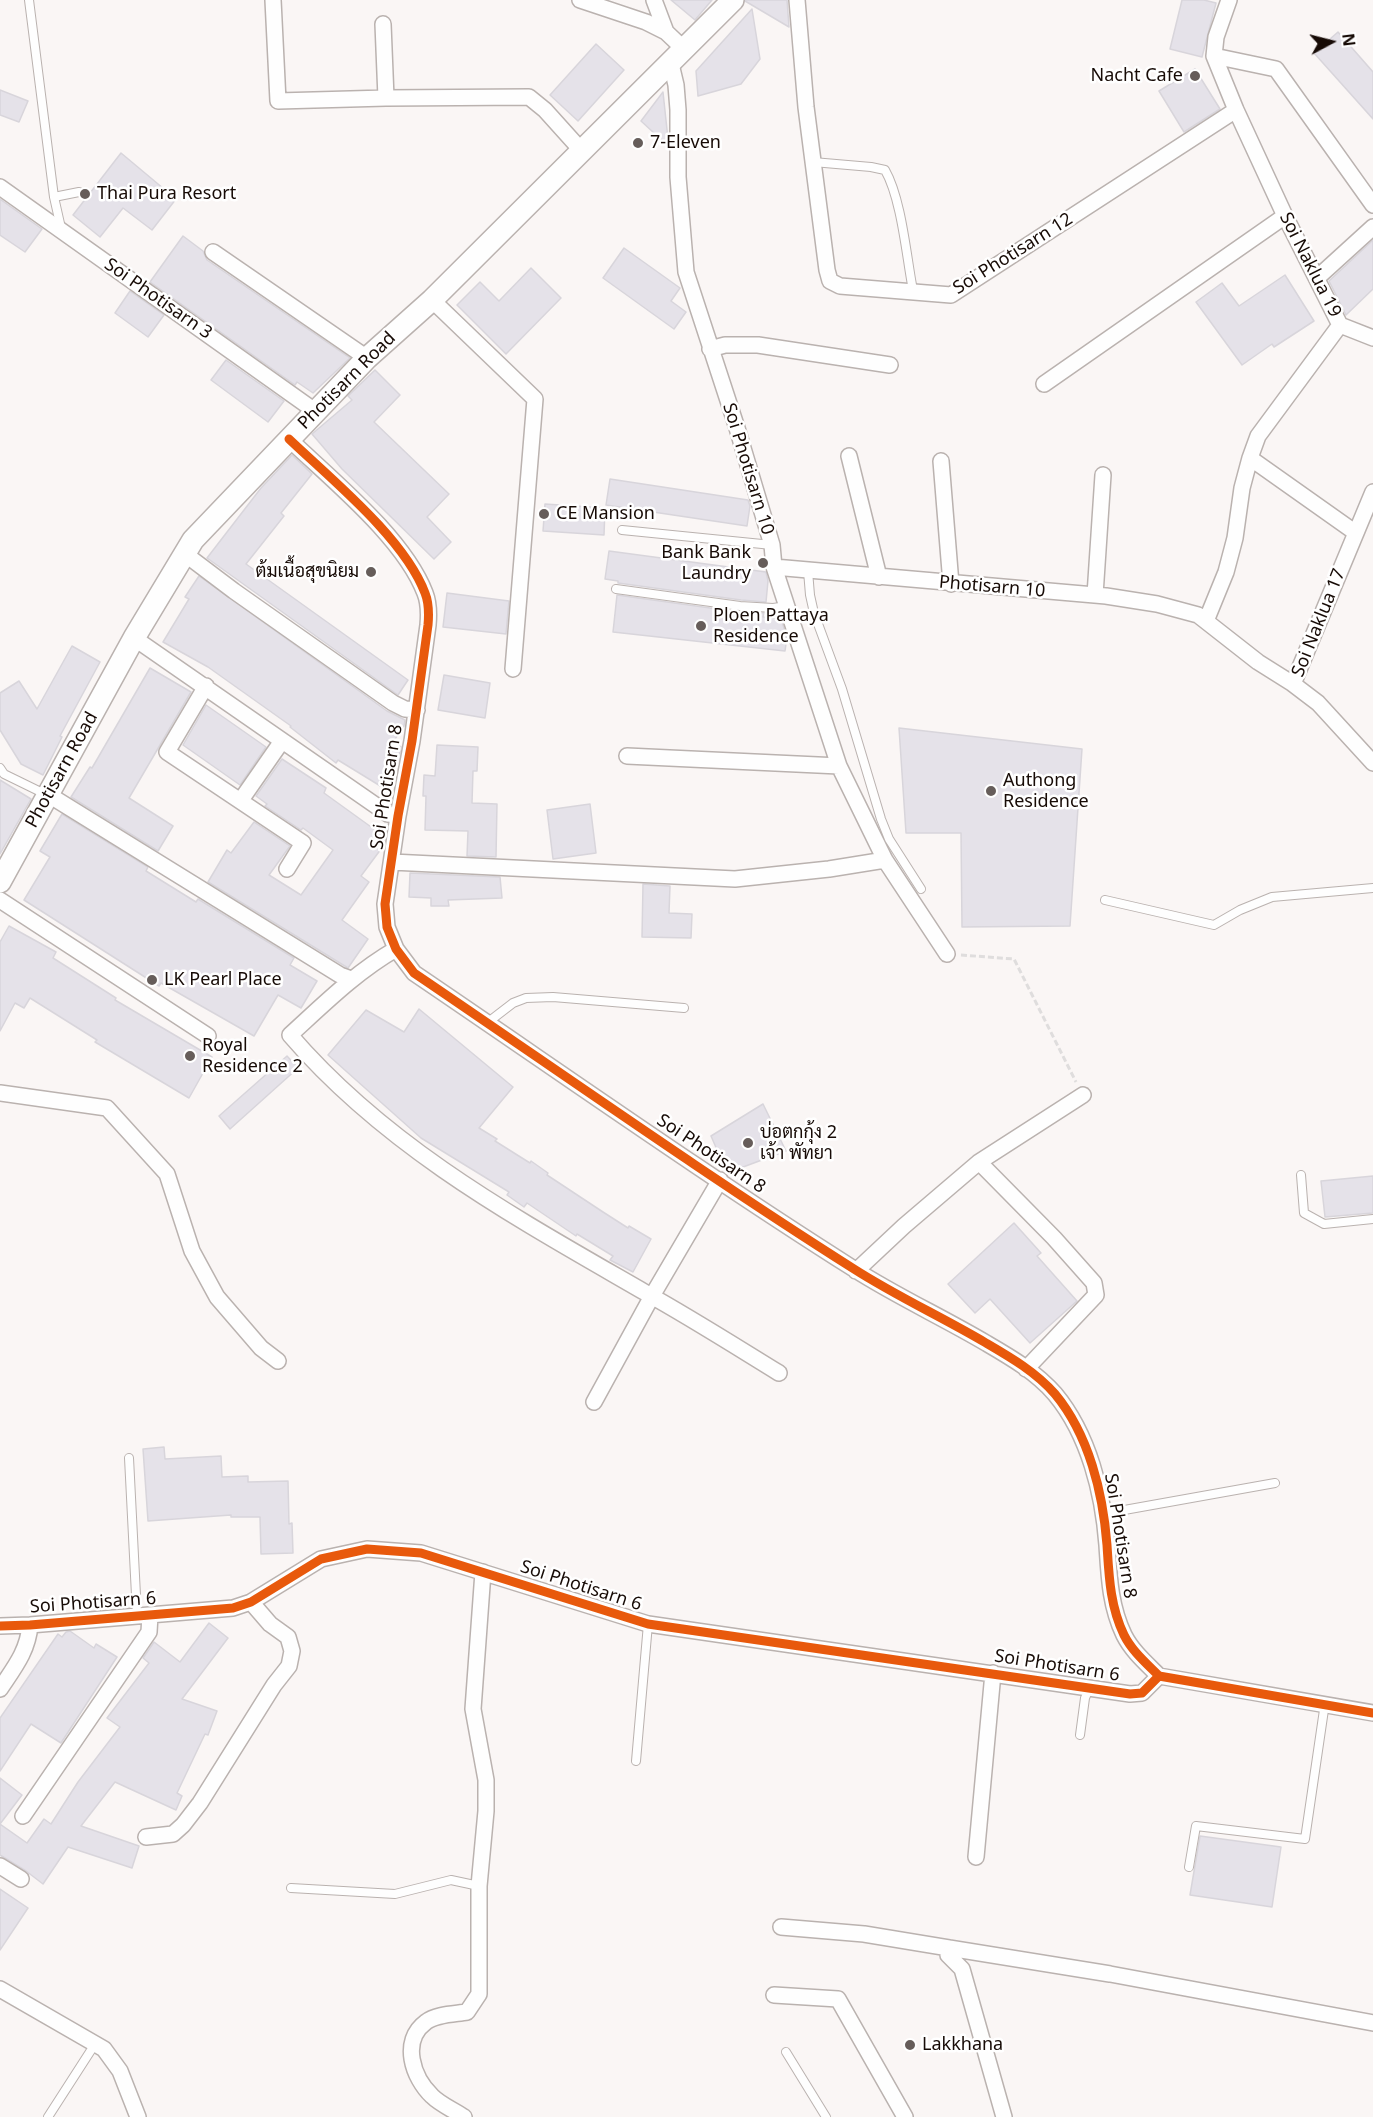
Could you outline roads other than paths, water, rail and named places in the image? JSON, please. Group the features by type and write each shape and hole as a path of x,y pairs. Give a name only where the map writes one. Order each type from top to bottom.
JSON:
{"street":[{"path":"273,0 278,101 529,97 545,110 581,150"},
{"path":"580,0 646,22 666,32"},
{"path":"654,0 678,57"},
{"name":"Photisarn Road","path":"0,882 134,638 193,540 368,358 432,300 734,0"},
{"name":"Soi Photisarn 12","path":"797,0 813,162 830,281 840,286 951,296 1236,110"},
{"path":"1229,0 1216,37 1214,56 1276,69 1373,205"},
{"path":"382,24 386,98"},
{"name":"Soi Naklua 19","path":"1206,621 1226,572 1235,538 1242,488 1258,436 1340,325 1285,216 1214,56"},
{"name":"Soi Photisarn 10","path":"678,57 676,85 679,188 686,272 772,545 774,567 839,766 885,860 947,954"},
{"name":"Soi Photisarn 3","path":"0,188 315,411"},
{"path":"1044,384 1285,216"},
{"path":"1317,278 1373,227"},
{"path":"213,252 368,358"},
{"path":"432,300 535,399 513,669"},
{"path":"1340,325 1373,338"},
{"path":"710,349 725,345 758,345 890,365"},
{"name":"Soi Photisarn 8","path":"289,439 374,520 413,568 426,595 429,625 386,904 387,927 396,949 414,973 856,1271 956,1325 1013,1359 1043,1381 1056,1395 1074,1424 1085,1444 1095,1473 1107,1543 1109,1581 1118,1620 1125,1637 1138,1656 1159,1676"},
{"path":"849,456 879,578"},
{"path":"1250,458 1356,533"},
{"path":"941,461 951,584"},
{"path":"1095,595 1103,475"},
{"name":"Soi Naklua 17","path":"1373,492 1293,684 1318,704 1373,763"},
{"path":"184,554 393,703 405,709 417,710"},
{"name":"Photisarn 10","path":"774,567 808,572 1095,595 1188,611 1206,621 1258,662 1293,684"},
{"path":"134,638 388,814 398,816"},
{"path":"206,686 167,752 303,843 287,869"},
{"path":"241,800 282,741"},
{"path":"627,756 839,766"},
{"path":"49,795 193,886 340,975 351,979"},
{"path":"392,862 735,879 829,869 885,860"},
{"path":"0,900 208,1036"},
{"path":"396,949 376,960 351,979 290,1035 316,1065 399,1140 514,1217 652,1296 779,1373"},
{"path":"0,1093 107,1108 167,1174 192,1251 217,1297 261,1348 278,1361"},
{"path":"856,1271 904,1226 979,1162 1083,1095"},
{"path":"979,1162 1054,1238 1094,1283 1096,1294 1026,1369"},
{"path":"594,1402 652,1296 720,1180"},
{"name":"Soi Photisarn 6","path":"0,1626 217,1610 251,1602 321,1559 367,1549 421,1553 648,1624 1130,1694 1142,1693 1159,1676"},
{"path":"464,2117 432,2096 414,2070 411,2056 416,2034 426,2021 467,2012 479,1994 479,1886 486,1811 486,1780 473,1709 483,1572"},
{"path":"146,1837 173,1834 183,1825 200,1803 274,1685 289,1666 292,1651 288,1637 270,1624 251,1602"},
{"path":"23,1816 148,1632 144,1615"},
{"path":"0,1689 24,1654 29,1639 30,1625"},
{"path":"976,1857 993,1673"},
{"path":"1159,1676 1373,1713"},
{"path":"0,1866 21,1879"},
{"path":"781,1927 864,1934 1121,1976 1373,2024"},
{"path":"949,1948 948,1955 962,1970 1004,2117"},
{"path":"0,1989 104,2049 120,2070 138,2117"},
{"path":"774,1995 838,1999 905,2117"}],"lane":[{"path":"29,0 54,197 61,230"},
{"path":"813,162 885,170 897,207 912,293"},
{"path":"54,197 79,192"},
{"path":"622,530 772,545"},
{"path":"808,572 814,613 842,688 881,819 889,839 921,889"},
{"path":"616,590 740,606 773,608 787,606"},
{"path":"0,768 4,774 49,795"},
{"path":"1105,900 1214,925 1240,910 1272,897 1373,888"},
{"path":"487,1023 513,1003 526,998 553,997 684,1008"},
{"path":"1301,1175 1304,1213 1315,1220 1324,1224 1373,1219"},
{"path":"129,1458 144,1615"},
{"path":"1102,1514 1275,1483"},
{"path":"636,1761 648,1624"},
{"path":"1080,1735 1084,1698 1089,1689"},
{"path":"1189,1867 1196,1826 1305,1839 1325,1703"},
{"path":"291,1888 396,1894 451,1880 479,1886"},
{"path":"48,2117 95,2044"},
{"path":"786,2052 826,2117"}],"place":[{"name":"Nacht Cafe","path":"1195,76"},
{"name":"7-Eleven","path":"638,143"},
{"name":"Thai Pura Resort","path":"85,194"},
{"name":"CE Mansion","path":"544,514"},
{"name":"Bank Bank Laundry","path":"763,563"},
{"name":"ต้มเนื้อสุขนิยม","path":"371,572"},
{"name":"Ploen Pattaya Residence","path":"701,626"},
{"name":"Authong Residence","path":"991,791"},
{"name":"LK Pearl Place","path":"152,980"},
{"name":"Royal Residence 2","path":"190,1056"},
{"name":"บ่อตกกุ้ง 2 เจ้า พัทยา","path":"748,1143"},
{"name":"Lakkhana","path":"910,2045"}]}
